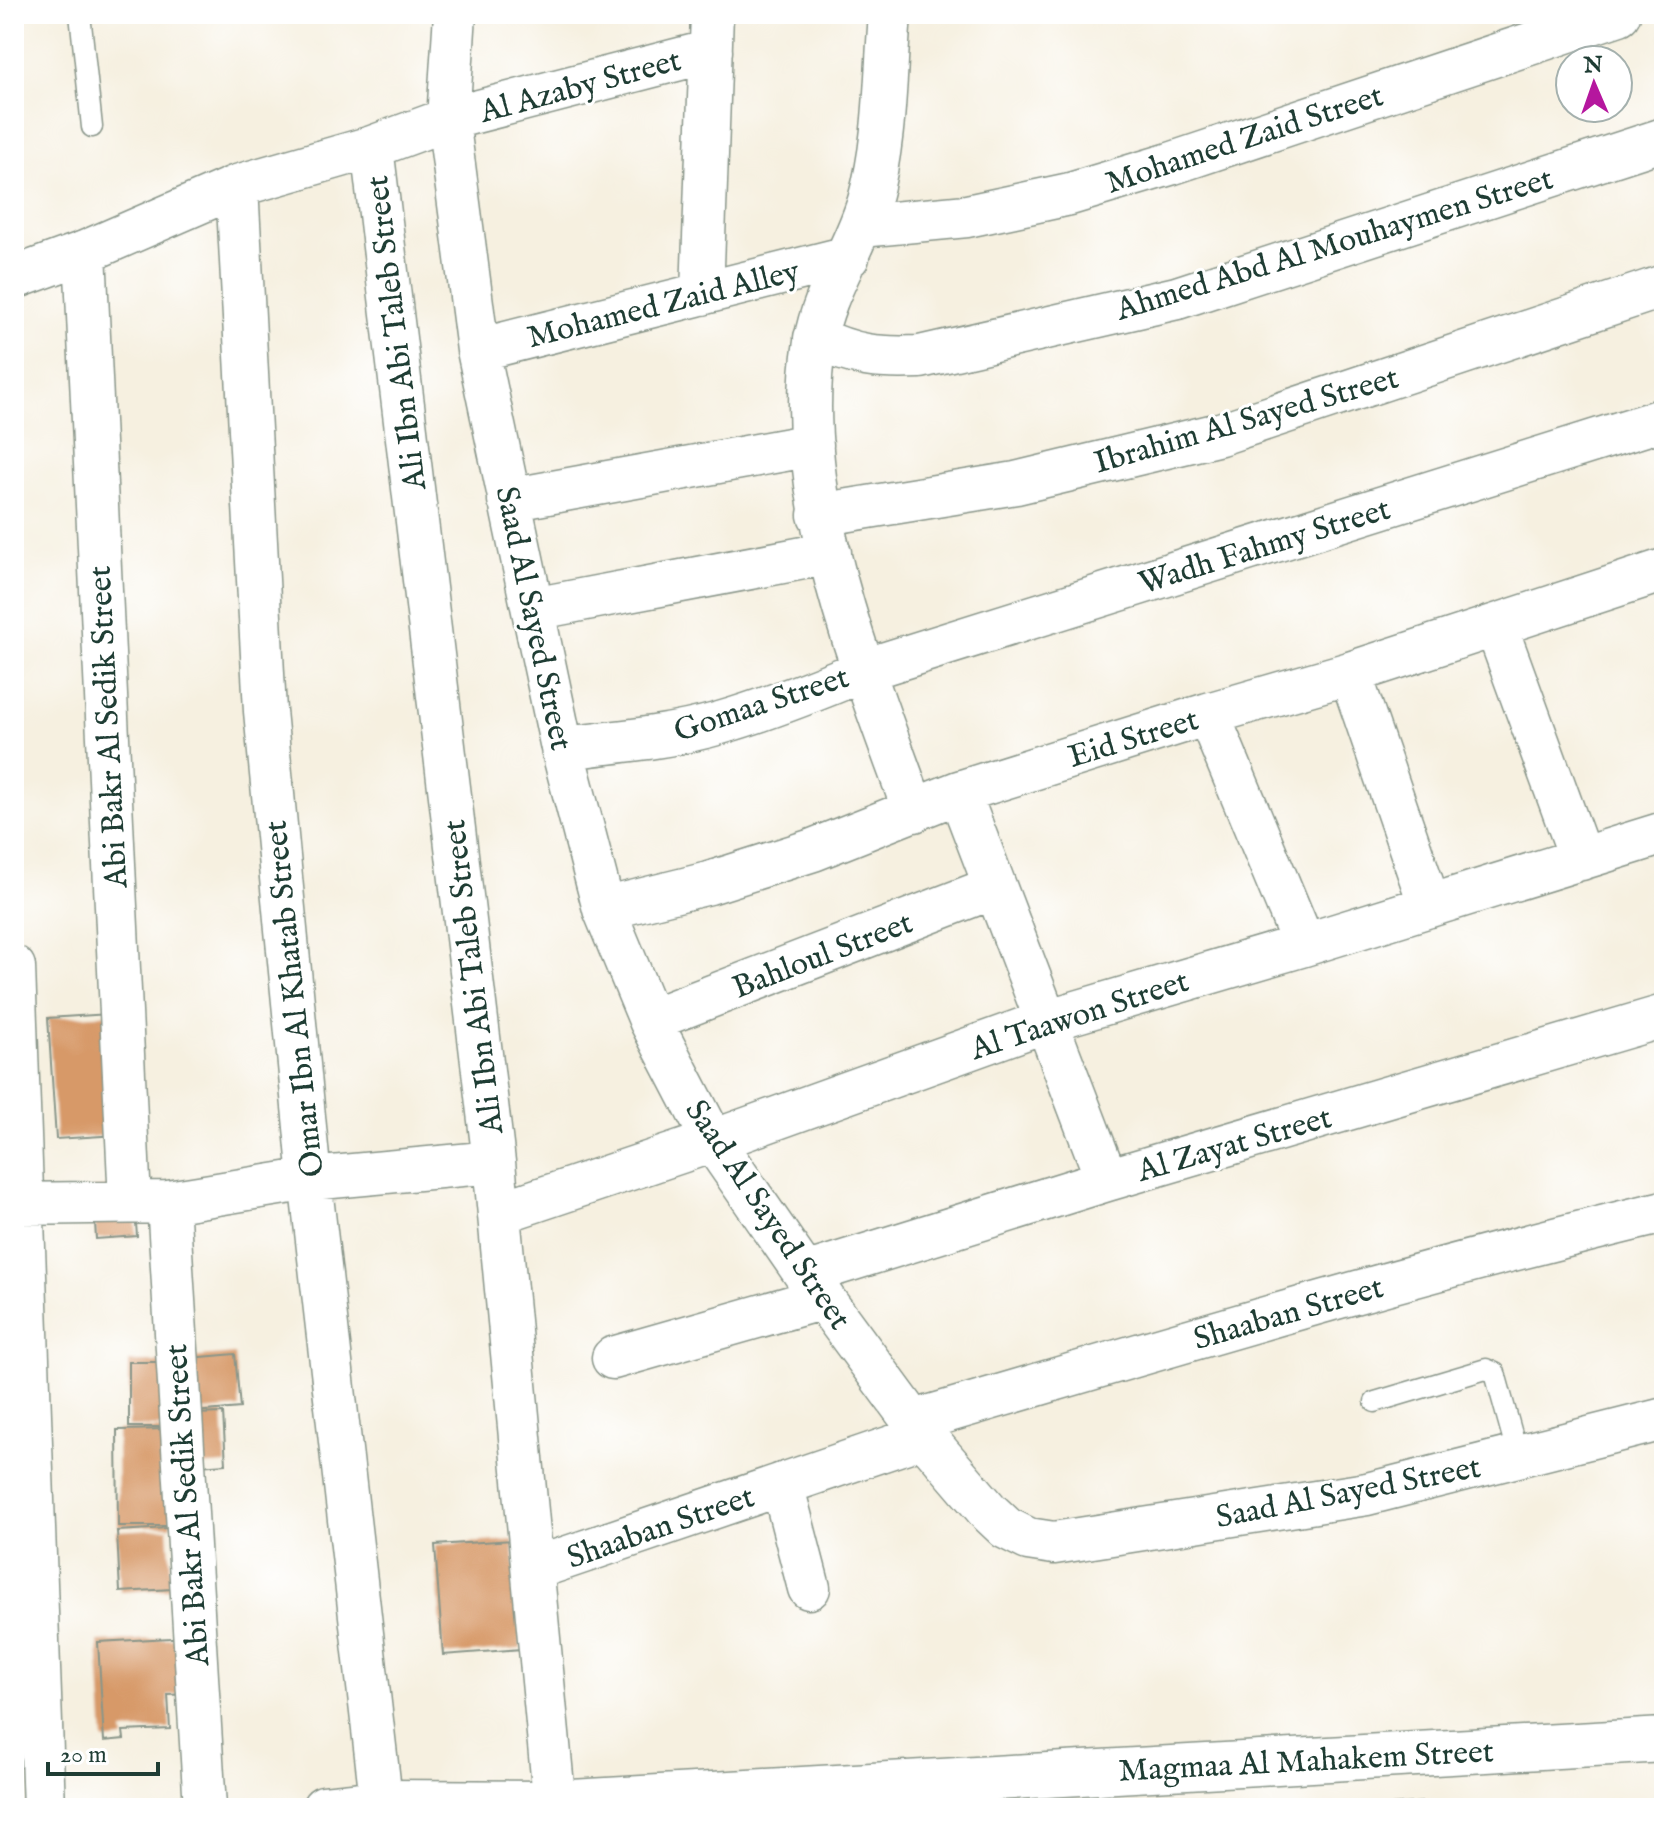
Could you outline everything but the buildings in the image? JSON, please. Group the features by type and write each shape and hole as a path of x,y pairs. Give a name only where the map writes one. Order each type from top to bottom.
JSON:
{"street":[{"name":"Saad Al Sayed Street","path":"455,14 448,119 478,350 562,748 604,909 650,1020 713,1141 814,1286 919,1428 988,1511 1006,1528 1028,1539 1054,1543 1367,1494 1664,1419"},
{"path":"890,14 878,159 854,241 826,304 815,338 808,391 824,534 864,670 914,811"},
{"name":"Mohamed Zaid Street","path":"854,241 1070,194 1170,164 1619,14"},
{"name":"Al Azaby Street","path":"14,278 85,252 237,186 372,147 711,32"},
{"path":"702,294 711,32"},
{"name":"Ahmed Abd Al Mouhaymen Street","path":"815,338 848,352 883,358 920,357 1162,301 1664,139"},
{"name":"Ali Ibn Abi Taleb Street","path":"372,147 494,1162 554,1805"},
{"name":"Omar Ibn Al Khatab Street","path":"237,186 265,711 310,1179 382,1805"},
{"name":"Mohamed Zaid Alley","path":"478,350 702,294 854,241"},
{"name":"Abi Bakr Al Sedik Street","path":"85,252 149,1202 205,1808"},
{"name":"Ibrahim Al Sayed Street","path":"533,609 1016,483 1220,434 1664,286"},
{"name":"Wadh Fahmy Street","path":"864,670 1664,419"},
{"path":"509,500 812,445"},
{"name":"Eid Street","path":"604,909 709,883 813,850 959,792 1350,673 1664,570"},
{"path":"1496,626 1581,859"},
{"name":"Gomaa Street","path":"562,748 640,739 717,724 792,701 864,670"},
{"path":"1350,673 1430,906"},
{"path":"1208,714 1304,945"},
{"path":"959,792 1107,1180"},
{"name":"Al Taawon Street","path":"499,1213 713,1141 1046,1021 1664,833"},
{"name":"Bahloul Street","path":"650,1020 995,887"},
{"path":"14,967 18,1204 44,1808"},
{"name":"Al Zayat Street","path":"613,1358 1107,1180 1664,1016"},
{"path":"18,1204 149,1202 310,1179 494,1162"},
{"name":"Shaaban Street","path":"533,1569 782,1484 919,1428 1286,1311 1517,1247 1664,1212"},
{"path":"782,1484 809,1588"},
{"name":"Magmaa Al Mahakem Street","path":"324,1808 731,1801 1664,1740"}],"lane":[{"path":"80,14 92,127"},
{"path":"1375,1402 1486,1369 1492,1370 1518,1456"}]}
